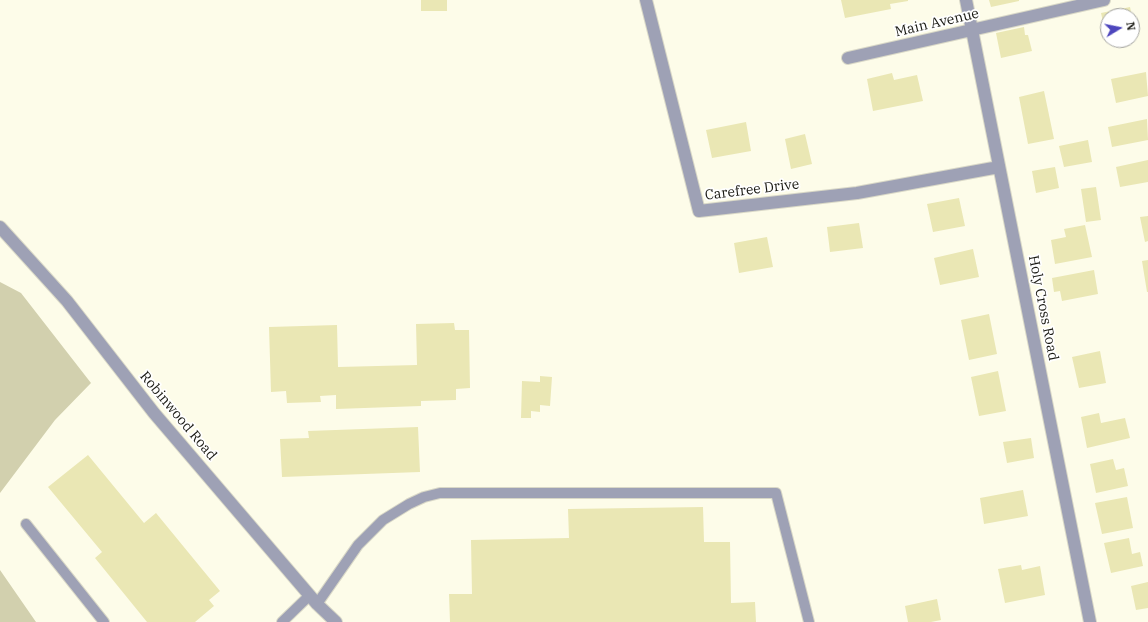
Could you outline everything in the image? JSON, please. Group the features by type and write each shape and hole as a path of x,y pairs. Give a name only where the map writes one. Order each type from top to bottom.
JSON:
{"street":[{"name":"Carefree Drive","path":"646,0 699,211 858,193 999,168"},
{"name":"Holy Cross Road","path":"966,0 1090,622"},
{"name":"Main Avenue","path":"848,58 1104,0"},
{"name":"Robinwood Road","path":"0,227 67,301 154,413 314,599 336,622"}],"lane":[{"path":"282,622 314,599 358,545 383,520 408,504 424,497 440,493 776,493 809,622"},
{"path":"26,524 104,622"}],"shaded area":[{"path":"0,282 21,293 91,383 55,420 0,493"},
{"path":"0,570 36,622 0,622"}],"building":[{"path":"421,0 447,0 447,11 421,11"},
{"path":"841,0 908,1 890,4 891,9 845,18"},
{"path":"989,0 1019,0 1019,1 991,7"},
{"path":"1024,27 1025,35 1028,35 1032,51 1001,58 996,33"},
{"path":"1146,72 1148,96 1116,103 1111,79"},
{"path":"892,73 894,80 917,75 923,101 873,111 867,79"},
{"path":"1044,91 1054,139 1028,144 1019,97"},
{"path":"1147,119 1148,140 1112,147 1108,127"},
{"path":"746,122 751,151 712,158 706,130"},
{"path":"805,134 812,164 791,169 785,139"},
{"path":"1088,140 1092,162 1064,167 1059,146"},
{"path":"1148,160 1148,182 1120,187 1116,167"},
{"path":"1055,167 1059,188 1036,193 1032,171"},
{"path":"1096,187 1101,220 1086,222 1081,189"},
{"path":"959,198 965,226 933,232 927,204"},
{"path":"1148,216 1148,241 1145,242 1140,217"},
{"path":"859,223 863,248 830,252 827,227"},
{"path":"1085,225 1092,257 1055,264 1051,240 1066,237 1064,229"},
{"path":"767,237 773,267 739,273 734,243"},
{"path":"973,249 979,277 940,285 934,258"},
{"path":"1148,260 1148,292 1147,292 1142,261"},
{"path":"1094,270 1098,294 1062,301 1060,291 1054,292 1052,278"},
{"path":"989,314 997,354 969,360 961,320"},
{"path":"454,323 455,330 469,330 470,388 456,389 456,400 421,401 421,406 336,409 336,395 320,396 321,402 287,403 286,391 271,392 269,327 337,325 338,367 417,365 416,324"},
{"path":"1100,351 1106,383 1079,388 1072,357"},
{"path":"998,371 1006,411 979,416 971,377"},
{"path":"540,376 552,377 550,406 540,405 540,412 531,411 531,418 521,418 522,381 540,382"},
{"path":"1099,413 1101,423 1125,418 1130,438 1087,448 1081,417"},
{"path":"418,427 420,472 282,477 280,439 309,438 308,431"},
{"path":"1031,438 1034,458 1007,463 1003,442"},
{"path":"88,455 144,523 156,513 220,591 209,600 214,606 195,622 147,622 95,558 102,552 48,487"},
{"path":"1113,459 1116,470 1124,468 1128,486 1096,493 1090,464"},
{"path":"1023,490 1028,516 984,524 980,498"},
{"path":"1127,497 1133,528 1102,534 1095,503"},
{"path":"703,507 704,542 730,542 731,603 755,602 756,622 450,622 449,594 472,594 471,540 569,538 568,509"},
{"path":"1129,538 1132,554 1140,552 1143,566 1111,573 1104,543"},
{"path":"1021,565 1022,570 1040,566 1045,595 1005,603 998,569"},
{"path":"1148,582 1148,608 1136,610 1131,586"},
{"path":"937,599 941,620 931,622 908,622 905,606"}]}
